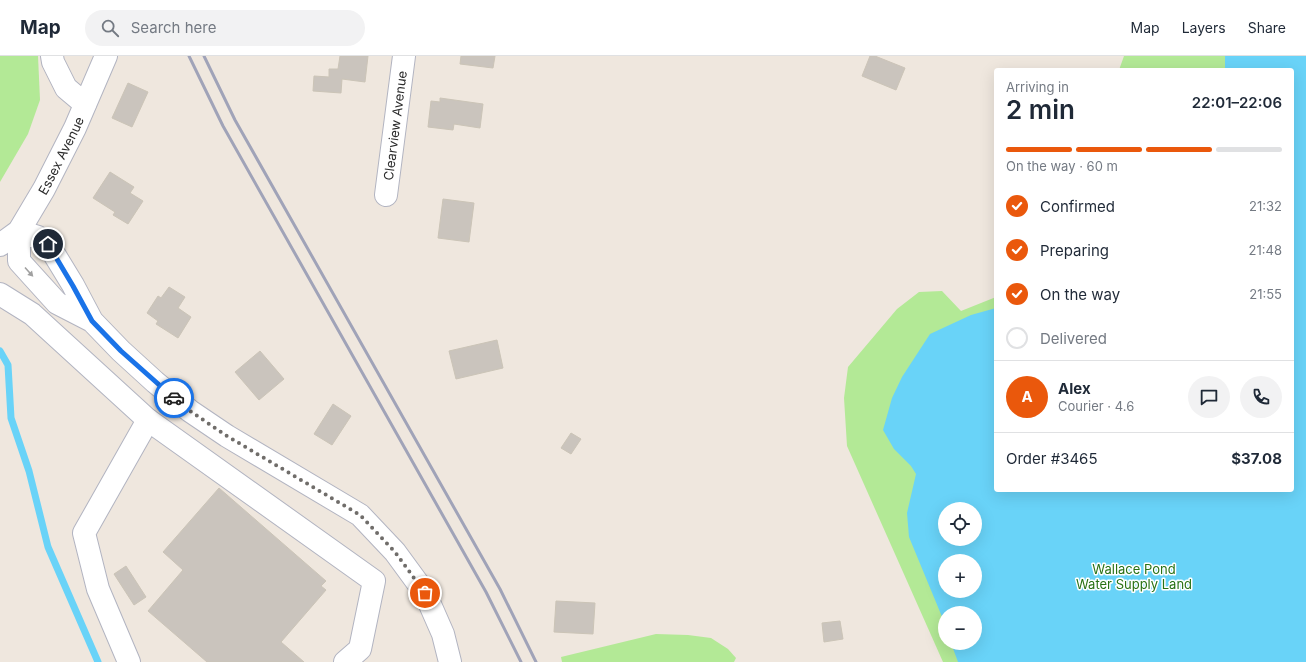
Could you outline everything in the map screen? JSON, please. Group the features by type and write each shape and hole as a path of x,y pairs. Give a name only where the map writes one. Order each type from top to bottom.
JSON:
{"street":[{"path":"52,56 53,62 66,88 85,104"},
{"name":"Essex Avenue","path":"0,244 19,231 44,189 75,128 106,56"},
{"name":"Clearview Avenue","path":"386,195 404,56"},
{"path":"92,321 57,303 20,261 19,231 38,237 48,244 92,321 138,366 190,411 227,436 360,515 395,552 425,593 443,634 450,662"},
{"path":"0,294 32,314 148,420 374,582"},
{"path":"129,662 98,589 84,533 148,420"},
{"path":"345,662 360,649 374,582 395,552"}],"green space":[{"path":"0,56 38,56 40,100 28,134 0,182"},
{"name":"Wallace Pond Water Supply Land","path":"1124,56 1306,56 1306,662 943,662 847,446 844,398 848,367 897,309 919,292 942,291 961,311 994,298 994,492 1294,492 1294,68 1120,68"},
{"path":"656,634 688,635 711,638 728,649 736,658 734,662 562,662 561,657"}],"water":[{"name":"Wallace Pond Water Supply Land","path":"1225,56 1306,56 1306,662 958,662 954,650 982,650 982,606 938,607 909,537 907,513 916,474 911,466 894,449 883,430 892,398 902,377 930,334 971,315 994,309 994,492 1294,492 1294,68 1225,68"}],"building":[{"path":"340,56 368,56 365,82 342,79 341,93 313,91 314,76 329,77 329,69 338,69"},
{"path":"461,56 495,56 493,68 460,64"},
{"path":"870,56 875,56 905,68 896,90 862,76"},
{"path":"128,83 148,92 132,127 112,118"},
{"path":"440,98 483,104 480,128 454,124 453,130 428,127 431,101 440,102"},
{"path":"110,172 134,187 130,193 143,201 128,224 113,215 115,212 93,198"},
{"path":"443,199 474,203 469,242 438,238"},
{"path":"169,287 185,297 178,308 191,317 178,338 156,324 158,321 147,313 158,296 161,298"},
{"path":"497,340 503,368 456,379 449,351"},
{"path":"260,351 284,379 259,400 235,372"},
{"path":"333,404 351,416 332,445 314,434"},
{"path":"571,433 581,439 571,454 561,448"},
{"path":"219,488 326,581 321,586 326,590 281,642 304,662 207,662 148,611 183,570 163,552"},
{"path":"126,566 146,597 134,605 114,574"},
{"path":"556,601 595,603 593,634 554,632"},
{"path":"840,621 843,639 824,642 822,623"}],"waterway":[{"path":"0,351 8,365 11,418 29,471 48,547 98,662"}],"railway":[{"path":"189,56 223,126 486,592 521,662"},
{"path":"204,56 235,120 500,589 536,662"}],"way so far":[{"path":"174,398 190,411 227,436 360,515 395,552 425,593"}],"route":[{"path":"48,244 92,321 121,351 174,398"}]}
